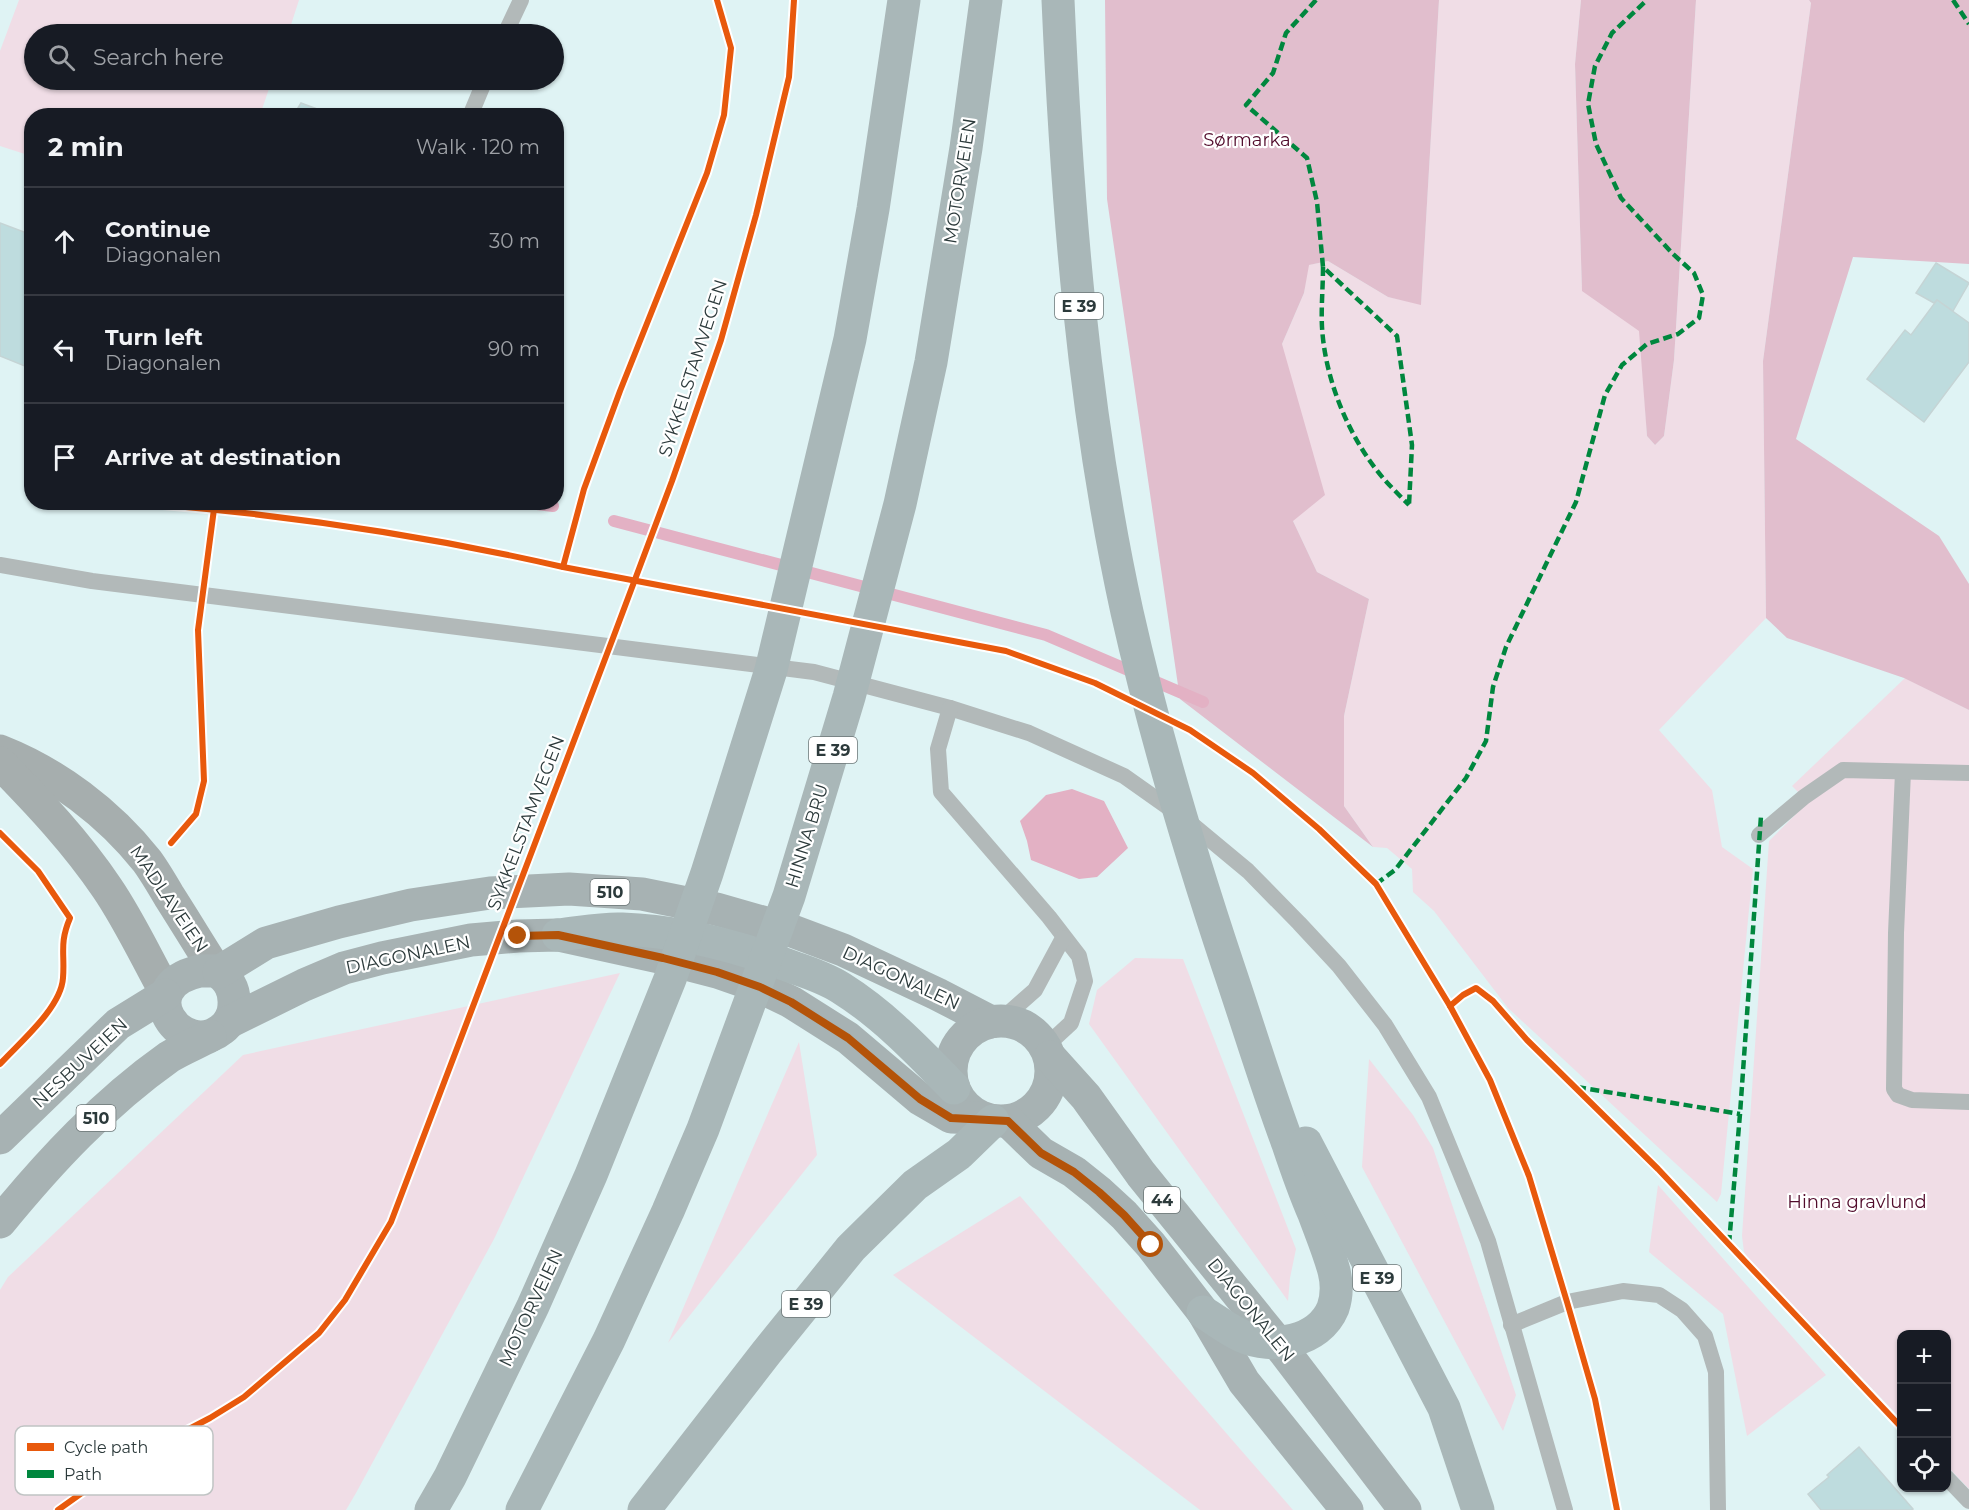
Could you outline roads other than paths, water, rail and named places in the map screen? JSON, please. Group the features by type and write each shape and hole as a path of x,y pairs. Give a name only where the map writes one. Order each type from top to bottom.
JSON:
{"highway":[{"name":"MOTORVEIEN","path":"431,1510 450,1477 533,1306 621,1101 670,979 707,873 771,670 850,339 873,209 904,0"},
{"name":"MOTORVEIEN","path":"932,362 966,148 986,0"},
{"name":"E 39","path":"1058,0 1065,139 1079,311 1102,476 1127,609 1179,813 1278,1118 1335,1275 1336,1290 1332,1309 1320,1327 1301,1339 1277,1342 1245,1337 1203,1312"},
{"name":"HINNA BRU","path":"522,1510 609,1341 704,1129 789,896 849,697 900,504 932,362"},
{"name":"510","path":"558,935 619,928 651,931 729,946 810,973 839,987 882,1018 954,1088"},
{"name":"E 39","path":"1257,1054 1444,1408 1478,1510"},
{"name":"E 39","path":"644,1510 851,1248 915,1185 959,1154 995,1120"}],"main road":[{"name":"MADLAVEIEN","path":"0,751 54,778 131,842 148,862 217,971"},
{"path":"0,763 49,813 109,891 165,994 166,1013 176,1028 192,1036 219,1029 234,1010 234,995 229,982 217,971"},
{"name":"DIAGONALEN","path":"217,971 266,943 339,922 411,905 490,893 569,889 642,894 716,909 787,929 843,950 996,1021"},
{"name":"DIAGONALEN","path":"219,1029 304,985 344,968 471,940 558,935 663,958 717,972 760,987 791,1002 848,1038 920,1099 951,1118 995,1120"},
{"name":"510","path":"165,994 172,983 180,977 200,970 217,971"},
{"name":"NESBUVEIEN","path":"0,1138 118,1024 165,994"},
{"path":"954,1088 951,1074 952,1059 957,1046 972,1030 996,1021"},
{"name":"44","path":"996,1021 1019,1024 1034,1032 1048,1052"},
{"name":"510","path":"0,1222 51,1162 130,1088 171,1056 219,1029"},
{"name":"DIAGONALEN","path":"1048,1052 1086,1097 1141,1174 1277,1342 1405,1510"},
{"path":"995,1120 1025,1116 1038,1105 1048,1091 1052,1074 1048,1052"},
{"name":"44","path":"954,1088 965,1106 995,1120 1041,1153 1074,1172 1124,1215 1151,1245 1203,1312 1244,1382 1347,1510"}],"lane":[{"path":"510,24 521,0"},
{"path":"473,108 481,90"},
{"path":"0,565 93,581 814,672 950,708 1029,734 1124,776 1189,822 1248,871 1338,966 1385,1026 1429,1097 1488,1241 1565,1510"},
{"path":"950,708 938,749 941,792 1049,917 1079,956 1085,981 1071,1023 1048,1052"},
{"path":"1760,835 1804,797 1843,770 1969,773"},
{"path":"1903,772 1896,933 1894,1089 1898,1095 1912,1100 1969,1102"},
{"path":"996,1021 1035,990 1063,938"},
{"path":"1511,1325 1567,1302 1623,1291 1659,1295 1682,1310 1705,1336 1716,1372 1718,1510"},
{"path":"1951,1481 1969,1501"}],"waterway":[{"path":"614,521 1046,635 1203,702"}],"park label":[{"name":"Sørmarka","path":"1247,140"},
{"name":"Hinna gravlund","path":"1857,1202"}]}
